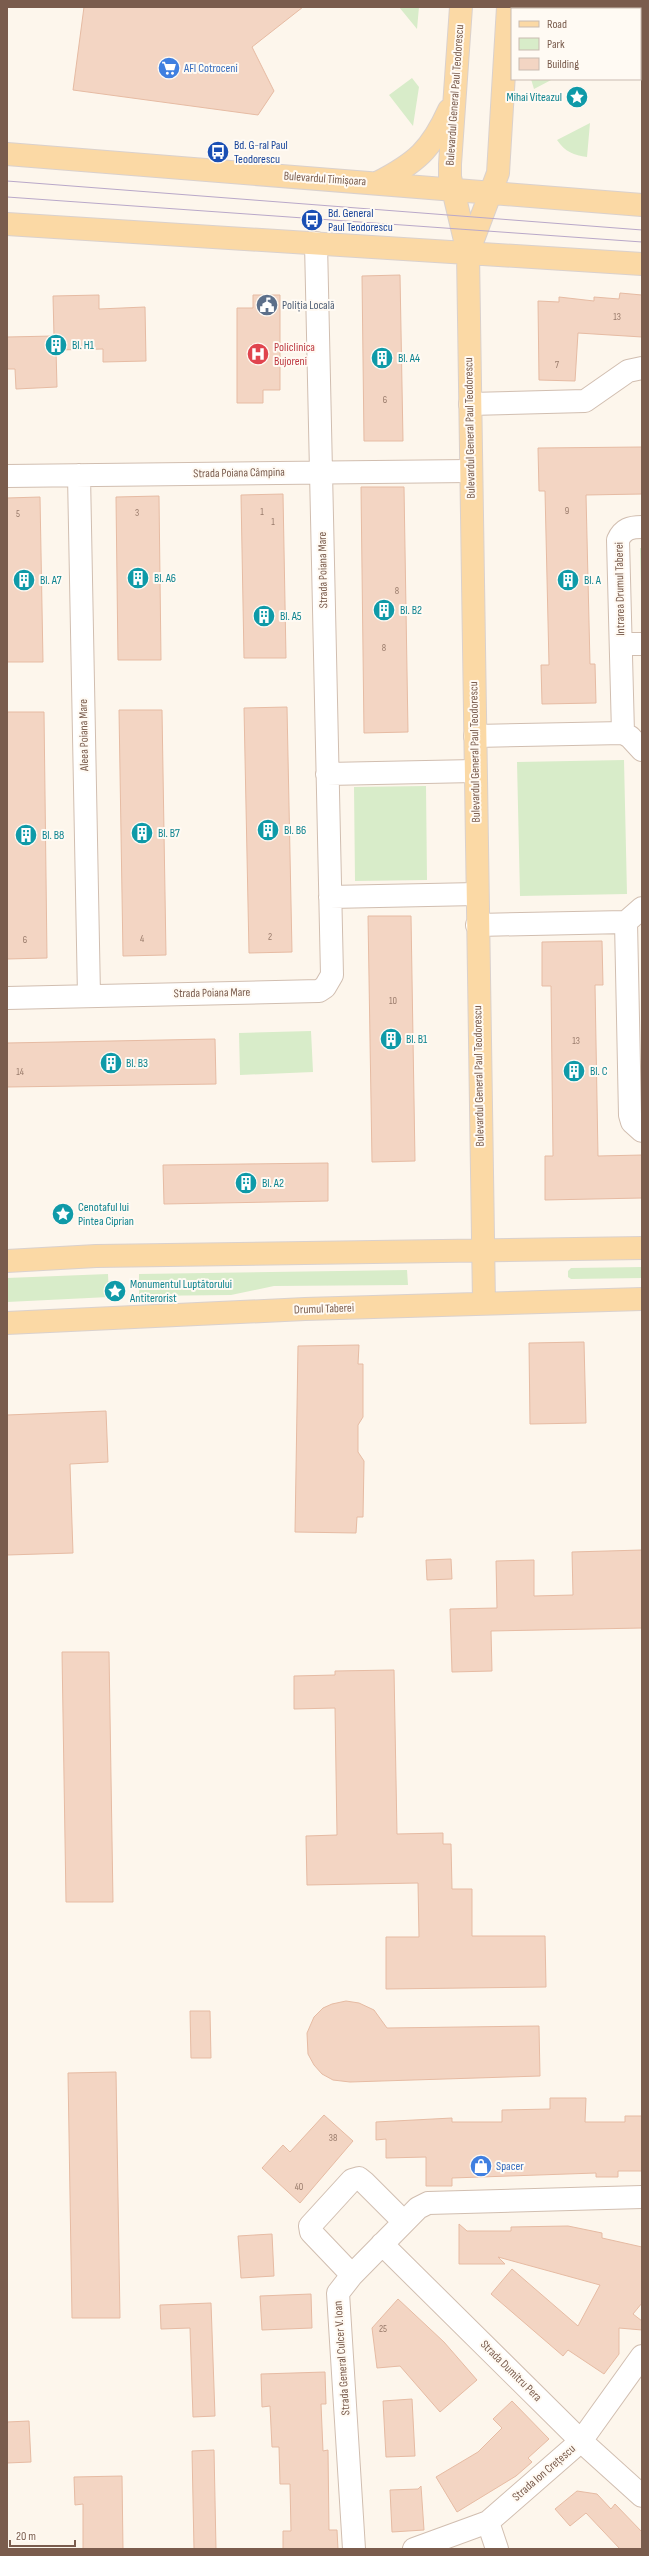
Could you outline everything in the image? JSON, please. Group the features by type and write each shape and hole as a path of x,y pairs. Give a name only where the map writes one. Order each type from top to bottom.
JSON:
{"main road":[{"name":"Bulevardul General Paul Teodorescu","path":"461,7 453,102 450,164 453,189 468,253 477,925 484,1303"},
{"name":"Bulevardul General Paul Teodorescu","path":"468,253 498,173 500,154 502,75 508,7"},
{"path":"377,183 397,173 432,144 453,102"},
{"name":"Bulevardul Timișoara","path":"7,154 642,205"},
{"path":"7,224 642,264"},
{"path":"7,1261 96,1256 642,1248"},
{"name":"Drumul Taberei","path":"7,1323 484,1303 642,1299"}],"street":[{"name":"Strada Poiana Mare","path":"7,998 319,991 325,987 332,975 316,243"},
{"path":"470,404 585,401 628,371 642,368"},
{"name":"Strada Poiana Câmpina","path":"7,476 471,471"},
{"name":"Aleea Poiana Mare","path":"79,475 89,996"},
{"name":"Intrarea Drumul Taberei","path":"623,733 631,644 618,540 622,532 631,528 642,527"},
{"path":"475,736 623,733 630,737 642,750"},
{"path":"327,774 475,771"},
{"path":"330,897 477,894"},
{"path":"477,925 634,915 635,1012 630,1116 632,1122 642,1131"},
{"path":"352,2275 311,2232 310,2226 352,2180 359,2178 364,2182 404,2222"},
{"name":"Strada General Culcer V. Ioan","path":"354,2549 338,2293 352,2275 418,2208 428,2203 642,2197"},
{"name":"Strada Dumitru Pera","path":"382,2244 581,2441 642,2496"},
{"name":"Strada Ion Crețescu","path":"414,2549 488,2522 581,2441 642,2356"},
{"path":"488,2522 497,2549"}],"green space":[{"path":"399,7 419,7 417,29"},
{"path":"412,78 419,87 413,126 389,95"},
{"path":"531,80 551,80 534,89"},
{"path":"590,123 587,157 570,152 557,140"},
{"path":"640,548 642,548 642,624"},
{"path":"624,760 627,894 520,896 517,762"},
{"path":"426,786 427,880 355,881 354,787"},
{"path":"311,1031 313,1072 240,1075 239,1033"},
{"path":"642,1267 642,1278 571,1279 568,1277 568,1271 571,1268"},
{"path":"407,1270 408,1285 274,1286 231,1295 139,1296 139,1274"},
{"path":"108,1274 109,1297 7,1302 7,1278"}],"building":[{"name":"AFI Cotroceni","path":"84,7 303,7 252,47 274,91 258,115 73,90"},
{"name":"Bl. A4","path":"400,275 403,441 364,441 362,276"},
{"path":"620,293 642,295 642,337 578,333 575,381 539,380 538,301 559,302 559,297 594,301 594,297 619,299"},
{"name":"Bl. H1","path":"99,295 99,309 145,307 146,361 103,362 103,349 56,350 57,387 16,389 15,369 7,369 7,337 54,336 53,296"},
{"path":"253,295 280,295 280,390 263,390 263,403 237,403 237,308 253,308"},
{"name":"Bl. A","path":"642,447 642,494 586,495 590,664 595,664 596,703 542,704 541,665 549,665 545,491 539,491 538,448"},
{"name":"Bl. B2","path":"361,487 404,487 408,732 364,733"},
{"name":"Bl. A5","path":"283,494 286,658 244,658 241,495"},
{"name":"Bl. A6","path":"159,496 161,660 118,660 116,497"},
{"name":"Bl. A7","path":"40,497 43,662 7,662 7,498"},
{"name":"Bl. B6","path":"287,707 292,952 249,953 244,708"},
{"name":"Bl. B7","path":"119,710 162,710 166,955 123,956"},
{"name":"Bl. B8","path":"7,712 44,712 47,958 7,959"},
{"name":"Bl. B1","path":"368,916 411,916 415,1161 372,1162"},
{"name":"Bl. C","path":"602,941 603,985 595,985 598,1156 642,1155 642,1198 545,1200 545,1156 553,1156 551,986 542,986 542,942"},
{"name":"Bl. B3","path":"215,1039 216,1084 7,1087 7,1043"},
{"name":"Bl. A2","path":"328,1163 328,1201 164,1204 163,1165"},
{"path":"584,1342 586,1423 530,1424 529,1343"},
{"path":"359,1345 358,1364 363,1364 363,1417 358,1425 358,1452 364,1461 363,1517 357,1517 356,1533 295,1532 298,1346"},
{"path":"106,1411 108,1462 70,1464 73,1553 7,1555 7,1415"},
{"path":"642,1550 642,1628 491,1631 492,1671 452,1672 450,1609 497,1608 496,1561 534,1560 534,1596 573,1595 572,1552"},
{"path":"451,1559 452,1579 427,1580 426,1560"},
{"path":"62,1652 109,1652 113,1902 66,1902"},
{"path":"394,1670 397,1834 443,1833 443,1844 451,1844 452,1889 472,1889 472,1936 545,1936 546,1987 386,1989 386,1937 419,1937 418,1883 307,1885 306,1836 337,1835 335,1708 294,1709 294,1676 335,1675 335,1671"},
{"path":"346,2001 359,2003 374,2010 387,2028 539,2026 540,2076 350,2082 333,2080 322,2074 314,2065 308,2054 307,2033 314,2017 323,2008 332,2004"},
{"path":"190,2011 210,2011 211,2058 191,2058"},
{"path":"116,2072 120,2318 72,2318 68,2073"},
{"path":"550,2098 586,2098 585,2122 625,2122 625,2116 642,2116 642,2171 618,2171 618,2177 596,2177 596,2173 452,2178 452,2186 426,2186 426,2157 386,2158 386,2139 376,2140 376,2122 452,2118 452,2122 502,2122 502,2110 550,2109"},
{"path":"324,2115 353,2141 300,2203 262,2168 283,2145 290,2152"},
{"path":"459,2224 467,2231 511,2231 511,2227 568,2226 602,2233 602,2238 642,2247 642,2303 633,2314 642,2321 642,2330 619,2328 619,2354 604,2374 568,2350 563,2356 491,2294 512,2269 578,2326 600,2285 498,2257 505,2264 459,2264"},
{"path":"272,2234 274,2276 241,2278 238,2236"},
{"path":"311,2294 312,2328 262,2330 260,2296"},
{"path":"398,2299 444,2342 477,2380 440,2412 400,2366 377,2368 372,2328"},
{"path":"211,2303 215,2416 193,2417 190,2328 161,2329 160,2305"},
{"path":"325,2372 326,2404 321,2404 323,2451 328,2450 329,2530 337,2530 338,2549 283,2549 283,2531 291,2531 290,2484 280,2484 279,2447 272,2447 270,2406 262,2407 261,2374"},
{"path":"412,2399 415,2456 386,2457 383,2401"},
{"path":"512,2401 549,2439 528,2458 532,2462 516,2476 457,2512 436,2477 478,2452 502,2428 493,2419"},
{"path":"29,2421 31,2462 7,2463 7,2422"},
{"path":"214,2450 216,2549 194,2549 192,2451"},
{"path":"122,2476 123,2549 83,2549 83,2504 75,2505 74,2477"},
{"path":"421,2486 424,2530 392,2532 390,2490 418,2489"},
{"path":"577,2491 597,2494 611,2509 615,2504 642,2532 642,2549 620,2549 586,2513 570,2526 555,2509"}],"tram line":[{"path":"7,181 642,230"},
{"path":"7,197 642,242"}],"place":[{"name":"AFI Cotroceni","path":"169,68"},
{"name":"Mihai Viteazul","path":"577,97"},
{"name":"Bd. G-ral Paul Teodorescu","path":"218,152"},
{"name":"Bd. General Paul Teodorescu","path":"312,220"},
{"name":"Poliția Locală","path":"267,305"},
{"name":"Bl. H1","path":"56,345"},
{"name":"Policlinica Bujoreni","path":"258,354"},
{"name":"Bl. A4","path":"382,358"},
{"name":"Bl. A6","path":"138,578"},
{"name":"Bl. A7","path":"24,580"},
{"name":"Bl. A","path":"568,580"},
{"name":"Bl. B2","path":"384,610"},
{"name":"Bl. A5","path":"264,616"},
{"name":"Bl. B6","path":"268,830"},
{"name":"Bl. B7","path":"142,833"},
{"name":"Bl. B8","path":"26,835"},
{"name":"Bl. B1","path":"391,1039"},
{"name":"Bl. B3","path":"111,1063"},
{"name":"Bl. C","path":"574,1071"},
{"name":"Bl. A2","path":"246,1183"},
{"name":"Cenotaful lui Pintea Ciprian","path":"63,1214"},
{"name":"Monumentul Luptătorului Antiterorist","path":"115,1291"},
{"name":"Spacer","path":"481,2166"}]}
